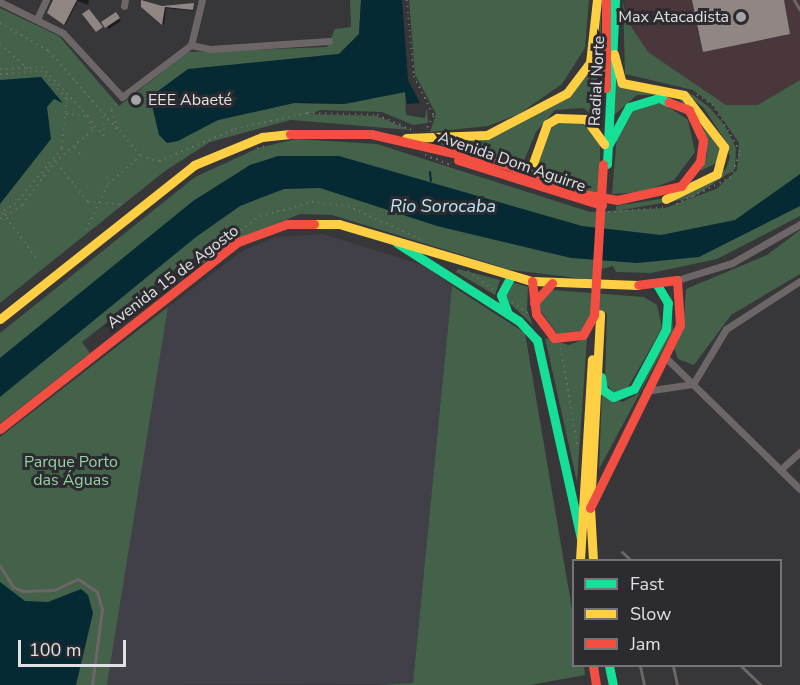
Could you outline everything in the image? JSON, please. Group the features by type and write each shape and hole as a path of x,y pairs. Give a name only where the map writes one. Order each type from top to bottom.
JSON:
{"main road":[{"path":"371,134 461,140 509,127 555,102 590,63 597,0"},
{"name":"Radial Norte","path":"606,0 607,144"},
{"name":"Radial Norte","path":"597,314 605,164 614,54 615,0"},
{"name":"Avenida Dom Aguirre","path":"0,319 210,156 279,132 371,134 487,170 569,199 620,206 662,200 717,174 726,156 724,147 698,106 674,90 622,83 614,54"},
{"name":"Avenida Dom Aguirre","path":"425,152 527,174 595,198 654,196 681,186 696,171 703,140 688,110 659,98 629,107 607,144"},
{"path":"487,170 527,174 548,124 568,115 594,124 607,144"},
{"path":"533,158 539,179"},
{"name":"Avenida 15 de Agosto","path":"0,429 238,242 308,221 386,236 452,259 532,281 657,285 675,280"},
{"path":"386,236 508,314 529,330 543,350 581,539"},
{"path":"508,314 501,295 511,276"},
{"path":"597,314 603,390 624,397 666,329 665,296 675,280"},
{"path":"590,508 680,325 675,280"},
{"path":"532,281 538,320 559,341 583,335 597,314"},
{"path":"534,303 552,283"},
{"path":"657,285 665,296"},
{"path":"580,559 597,314"},
{"path":"593,559 590,508 599,330"},
{"path":"592,667 596,685"},
{"path":"609,667 613,685"}],"street":[{"path":"37,19 46,0"},
{"path":"0,2 63,33 122,97 191,45 202,0"},
{"path":"191,45 210,49 329,41"},
{"name":"Avenida 15 de Agosto","path":"675,280 732,263 800,224"},
{"path":"693,384 726,329 800,281"},
{"path":"664,356 800,489"},
{"path":"646,391 693,384"},
{"path":"780,470 800,452"}],"lane":[{"path":"794,0 800,10"},
{"path":"622,552 629,559"},
{"path":"0,566 13,586 23,591 54,590 78,579 97,592 102,609 92,685"},
{"path":"640,667 644,685"},
{"path":"673,667 677,685"},
{"path":"742,667 761,685"}],"path":[{"path":"407,0 414,76 422,92"},
{"path":"0,23 49,51 117,129"},
{"path":"0,44 31,70"},
{"path":"0,69 27,67 49,73 88,116 93,125"},
{"path":"0,74 41,71 59,86 68,99 64,142 16,204 0,213"},
{"path":"600,212 665,207 695,198 736,169 740,152 728,126 713,106 684,89"},
{"path":"120,131 111,109 122,97"},
{"path":"65,115 88,116"},
{"path":"0,219 22,206 56,161 92,135 88,116"},
{"path":"90,122 106,135 104,117 120,131 141,156 158,161"},
{"path":"246,152 277,143"},
{"path":"74,147 83,157"},
{"path":"58,152 56,161 80,196 100,203 120,204 126,208 118,214"},
{"path":"425,152 455,166"},
{"path":"86,230 112,181 141,156"},
{"path":"108,177 112,181"},
{"path":"199,262 260,216 312,201 348,206 398,225 425,242"},
{"path":"0,213 9,214"},
{"path":"9,214 37,259"},
{"path":"452,259 538,320"},
{"path":"559,341 580,460"}],"shaded area":[{"path":"625,0 800,0 800,80 758,105 726,105 648,52 626,19"},
{"path":"323,234 426,266 452,286 413,684 107,685 168,307 242,251 275,237"}],"green space":[{"path":"350,0 361,0 359,34 339,54 188,70 150,97 167,143 218,120 294,103 344,104 405,92 406,115 425,118 427,107 428,123 413,125 382,112 321,110 310,114 377,116 410,130 291,120 210,142 165,171 0,303 0,8 59,36 119,106 188,52 327,47 335,29 351,27"},
{"path":"409,0 589,0 585,48 562,84 519,114 488,126 430,132 436,114 415,74"},
{"path":"601,0 601,121 583,108 555,110 536,132 523,163 431,142 498,135 557,104 591,70 599,43"},
{"path":"623,0 626,19 648,52 726,105 758,105 800,80 800,216 717,259 651,273 616,272 613,266 595,271 594,280 511,270 332,215 300,214 232,242 182,279 175,269 82,342 90,353 0,424 0,333 195,177 258,148 296,139 377,144 590,212 665,208 716,189 737,170 739,143 713,105 693,90 625,74"},
{"path":"615,79 621,87 666,92 679,95 687,101 698,112 719,143 719,162 700,171 707,155 703,125 675,95 637,95 613,116"},
{"path":"680,89 693,95 710,108 725,126 736,148 735,169 692,198 616,211 616,206 685,195 726,169 730,157 724,139 704,108"},
{"path":"647,104 664,104 688,120 695,152 674,180 643,192 612,194 617,135 632,110"},
{"path":"564,119 583,120 600,141 600,194 551,180 536,168 548,130"},
{"path":"800,230 800,274 731,315 694,365 678,359 674,348 683,329 686,289 767,255"},
{"path":"458,269 500,280 495,295 456,272"},
{"path":"512,282 528,287 527,310 533,325 505,299"},
{"path":"452,286 525,333 572,609 572,667 584,667 585,675 530,685 378,685 413,683"},
{"path":"671,289 673,331 599,469 602,394 623,402 639,393 670,329"},
{"path":"552,290 644,297 657,305 662,328 626,391 614,393 605,382 607,313 592,312 583,331 558,335 540,310 540,300"},
{"name":"Parque Porto das Águas","path":"168,307 107,685 0,685 0,437"},
{"path":"545,338 569,345 587,338 577,482"}],"water":[{"path":"361,0 402,0 408,80 420,103 407,104 405,92 344,104 294,103 218,120 178,141 167,143 159,135 150,97 188,69 339,54 359,34"},
{"path":"41,77 63,103 54,99 47,107 51,139 0,204 0,80"},
{"name":"Rio Sorocaba","path":"278,156 339,156 582,226 661,235 735,220 800,174 800,206 699,257 637,263 571,258 437,226 320,188 284,189 240,206 196,237 0,397 0,358 193,201 250,165"},
{"path":"0,582 25,601 48,602 81,589 88,595 93,613 76,685 0,685"}],"building":[{"path":"53,0 77,0 64,25 47,13"},
{"path":"141,0 162,6 194,3 193,10 165,7 162,25 141,7"},
{"name":"Max Atacadista","path":"692,0 784,0 790,34 703,52"},
{"path":"89,9 103,27 96,32 82,14"},
{"path":"116,12 120,18 105,28 101,22"}],"waterway":[{"path":"430,172 431,181"}],"traffic: fast":[{"path":"607,164 615,0"},
{"path":"609,144 629,107 659,98 668,102"},
{"path":"397,243 519,321 537,340 581,539"},
{"path":"508,314 501,295 511,276"},
{"path":"601,377 603,390 613,397 634,389 666,329 668,303 657,285"},
{"path":"609,667 613,685"}],"traffic: slow":[{"path":"406,138 487,135 567,93 590,63 597,0"},
{"path":"614,54 622,83 684,95 724,147 717,174 666,199"},
{"path":"521,175 531,169 547,124 557,118 586,119 604,144"},
{"path":"0,319 194,165 262,137 290,134"},
{"path":"314,224 339,224 532,281 638,285"},
{"path":"593,559 590,508 600,314"},
{"path":"580,559 592,359"}],"traffic: jam":[{"path":"606,0 606,88"},
{"path":"290,134 371,134 509,166 566,191 617,200 681,186 700,162 703,140 689,110 668,102"},
{"path":"458,160 602,205"},
{"path":"594,315 603,164"},
{"path":"0,429 238,242 287,224 314,224"},
{"path":"590,508 680,325 677,280 638,285"},
{"path":"532,281 536,314 554,338 583,335 594,315"},
{"path":"534,303 552,283"},
{"path":"593,667 596,685"}],"place":[{"name":"Max Atacadista","path":"741,17"},
{"name":"EEE Abaeté","path":"136,100"}]}
